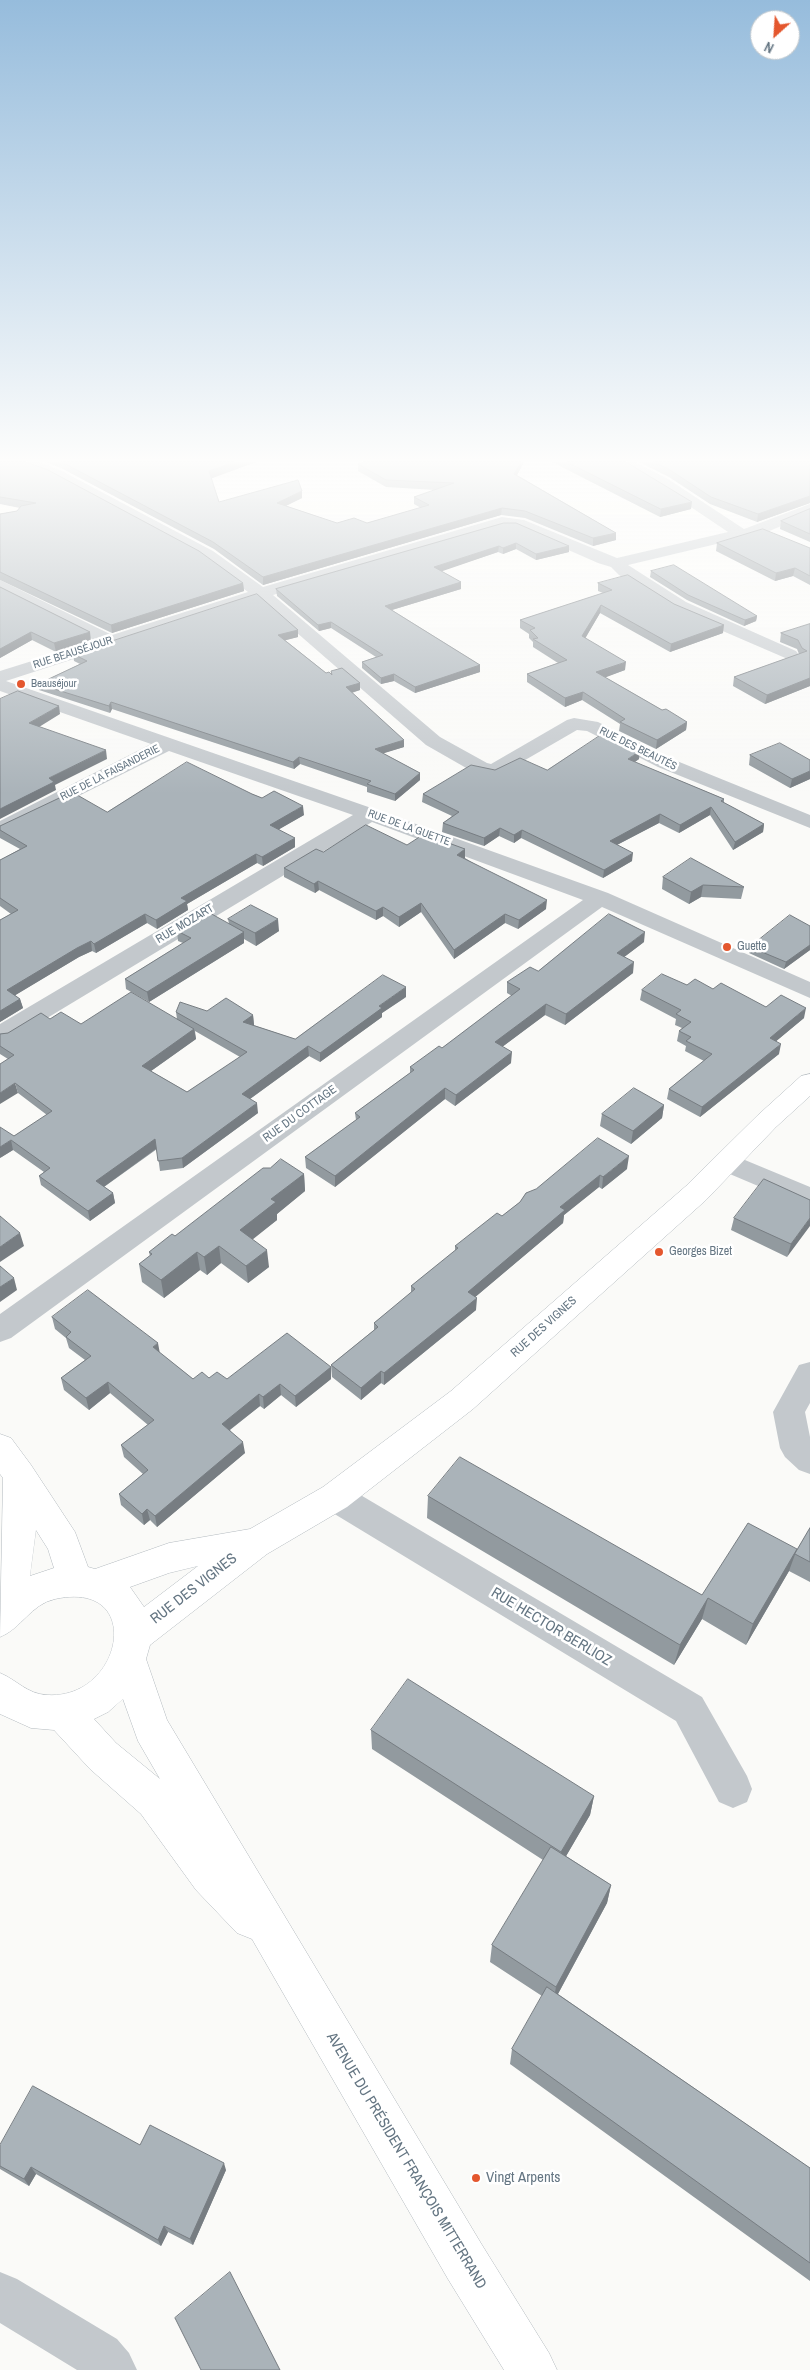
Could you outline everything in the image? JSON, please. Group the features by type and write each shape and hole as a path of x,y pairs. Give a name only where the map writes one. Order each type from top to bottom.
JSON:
{"street":[{"name":"RUE DES BEAUTÉS","path":"233,573 261,593 433,741 482,769 494,770 574,724 591,726 665,763 810,822"},
{"name":"RUE BEAUSÉJOUR","path":"0,677 330,573"},
{"path":"626,573 680,606 790,655"},
{"path":"0,585 110,641"},
{"name":"RUE DE LA GUETTE","path":"0,685 370,814 600,898 810,991"},
{"name":"RUE DE LA FAISANDERIE","path":"0,829 167,744"},
{"name":"RUE MOZART","path":"0,1035 370,814"},
{"name":"RUE DU COTTAGE","path":"0,1330 600,898"},
{"name":"RUE DES VIGNES","path":"132,1648 255,1543 335,1497 462,1400 696,1193 767,1120 810,1082"},
{"path":"728,1162 810,1198"},
{"path":"810,1374 789,1412 796,1448 810,1460"},
{"path":"0,1447 63,1543 86,1582"},
{"path":"5,1615 19,1527 19,1475"},
{"name":"RUE HECTOR BERLIOZ","path":"335,1497 689,1709 733,1789"},
{"name":"RUE DES VIGNES","path":"5,1615 29,1592 52,1583 86,1582 169,1558 204,1550 255,1543"},
{"name":"AVENUE DU PRÉSIDENT FRANÇOIS MITTERRAND","path":"86,1582 111,1592 124,1604 131,1619 132,1648 151,1728 208,1821 281,1951 465,2262 532,2370"},
{"path":"7,1703 40,1712 62,1712 84,1706 103,1695 118,1680 132,1648"},
{"name":"AVENUE DU PRÉSIDENT FRANÇOIS MITTERRAND","path":"62,1712 103,1756 155,1800 210,1876 281,1951"},
{"path":"0,2296 100,2356 112,2370"}],"building":[{"path":"1,573 229,573 243,583 111,625"},
{"path":"257,573 278,573 263,577"},
{"path":"333,573 444,573 461,582 385,606 480,665 415,687 394,674 381,678 362,662 383,655 331,622 318,625 276,589"},
{"path":"653,573 686,573 757,616 745,620 688,595"},
{"path":"628,575 674,604 724,625 671,644 601,605 582,636 626,662 596,672 662,710 666,709 687,722 657,740 620,722 625,719 583,692 565,698 527,674 567,660 533,639 538,638 530,630 535,628 520,620 612,590 598,583"},
{"path":"0,587 90,632 54,643 31,632 0,649"},
{"path":"257,594 298,630 278,635 326,673 329,672 332,675 331,671 342,668 360,683 346,687 404,740 375,749 420,773 395,794 367,784 371,781 299,757 293,762 111,702 109,706 38,684 87,661 73,654"},
{"path":"810,624 810,678 767,695 734,677 807,651 802,648 798,640 781,633"},
{"path":"18,691 59,706 29,723 106,750 49,778 54,782 0,809 0,699"},
{"path":"604,733 640,751 628,759 724,799 721,801 764,824 735,842 711,807 680,825 660,814 610,841 633,853 604,870 522,830 514,835 500,828 484,838 443,823 459,812 423,794 471,765 495,770 520,758 547,770"},
{"path":"780,743 810,760 810,771 792,779 750,755"},
{"path":"187,762 262,798 274,791 303,806 270,825 295,838 262,857 256,854 181,898 187,901 156,920 145,914 94,944 91,941 77,948 7,990 20,999 0,1011 0,920 18,910 0,898 0,860 27,846 0,830 0,826 72,792 107,812"},
{"path":"366,825 407,845 424,834 465,849 457,855 547,900 519,920 505,914 454,950 421,903 399,917 383,907 376,911 318,881 314,884 284,868 316,849 323,852"},
{"path":"691,858 744,887 703,885 691,892 663,877"},
{"path":"251,905 278,919 255,933 228,919"},
{"path":"208,912 244,932 147,992 125,979 191,938 177,931"},
{"path":"609,914 645,932 617,953 634,962 566,1014 546,1004 495,1042 512,1052 456,1095 445,1088 335,1176 305,1157 360,1117 355,1113 414,1070 410,1067 439,1046 442,1048 520,989 507,982 530,967 538,971"},
{"path":"790,915 810,926 810,945 786,962 750,947"},
{"path":"662,974 687,985 695,979 713,989 721,983 766,1007 781,995 806,1008 770,1038 781,1044 702,1107 669,1089 712,1054 686,1041 691,1037 679,1031 691,1022 676,1014 681,1010 642,990"},
{"path":"383,975 406,987 379,1006 382,1008 320,1053 308,1046 242,1094 257,1103 182,1158 158,1161 155,1139 96,1181 113,1193 88,1211 39,1176 50,1168 11,1140 0,1147 0,1127 14,1136 52,1111 15,1083 0,1093 0,1064 14,1055 0,1046 0,1034 8,1033 41,1013 50,1019 61,1012 81,1024 131,992 194,1029 142,1066 187,1092 247,1052 176,1012 180,1002 207,1011 226,998 253,1015 243,1022 295,1039"},
{"path":"634,1088 664,1105 633,1131 602,1114"},
{"path":"598,1138 629,1156 603,1177 600,1175 560,1207 565,1210 468,1292 477,1298 384,1373 381,1371 361,1388 331,1365 378,1327 374,1323 415,1289 411,1286 458,1248 455,1246 497,1213 502,1216 520,1202 526,1193 536,1189"},
{"path":"281,1159 304,1174 271,1199 276,1202 240,1230 267,1250 246,1266 219,1246 204,1257 197,1252 161,1280 139,1264 152,1254 149,1252 172,1234 175,1236 263,1168 270,1168"},
{"path":"764,1179 810,1200 810,1218 791,1244 734,1218"},
{"path":"0,1216 20,1233 0,1247"},
{"path":"0,1266 14,1278 0,1287"},
{"path":"88,1290 158,1343 153,1347 193,1379 202,1372 209,1378 217,1372 227,1379 287,1333 331,1367 295,1396 280,1384 263,1397 259,1394 222,1424 243,1442 155,1516 147,1509 142,1514 119,1494 148,1470 121,1445 154,1420 108,1382 86,1398 61,1378 91,1356 66,1337 71,1332 52,1317"},
{"path":"460,1457 702,1595 748,1523 797,1549 753,1624 708,1598 680,1645 428,1496"},
{"path":"810,1528 810,1562 795,1554"},
{"path":"408,1679 594,1796 561,1852 371,1730"},
{"path":"551,1847 611,1885 556,1987 492,1945"},
{"path":"547,1987 810,2168 810,2263 512,2049"},
{"path":"33,2086 140,2145 150,2125 224,2163 190,2239 164,2226 158,2240 31,2167 24,2179 0,2166 0,2145"},
{"path":"230,2272 280,2370 201,2370 175,2318"}],"place":[{"name":"Beauséjour","path":"21,684"},
{"name":"Guette","path":"727,947"},
{"name":"Georges Bizet","path":"659,1252"},
{"name":"Vingt Arpents","path":"476,2178"}]}
